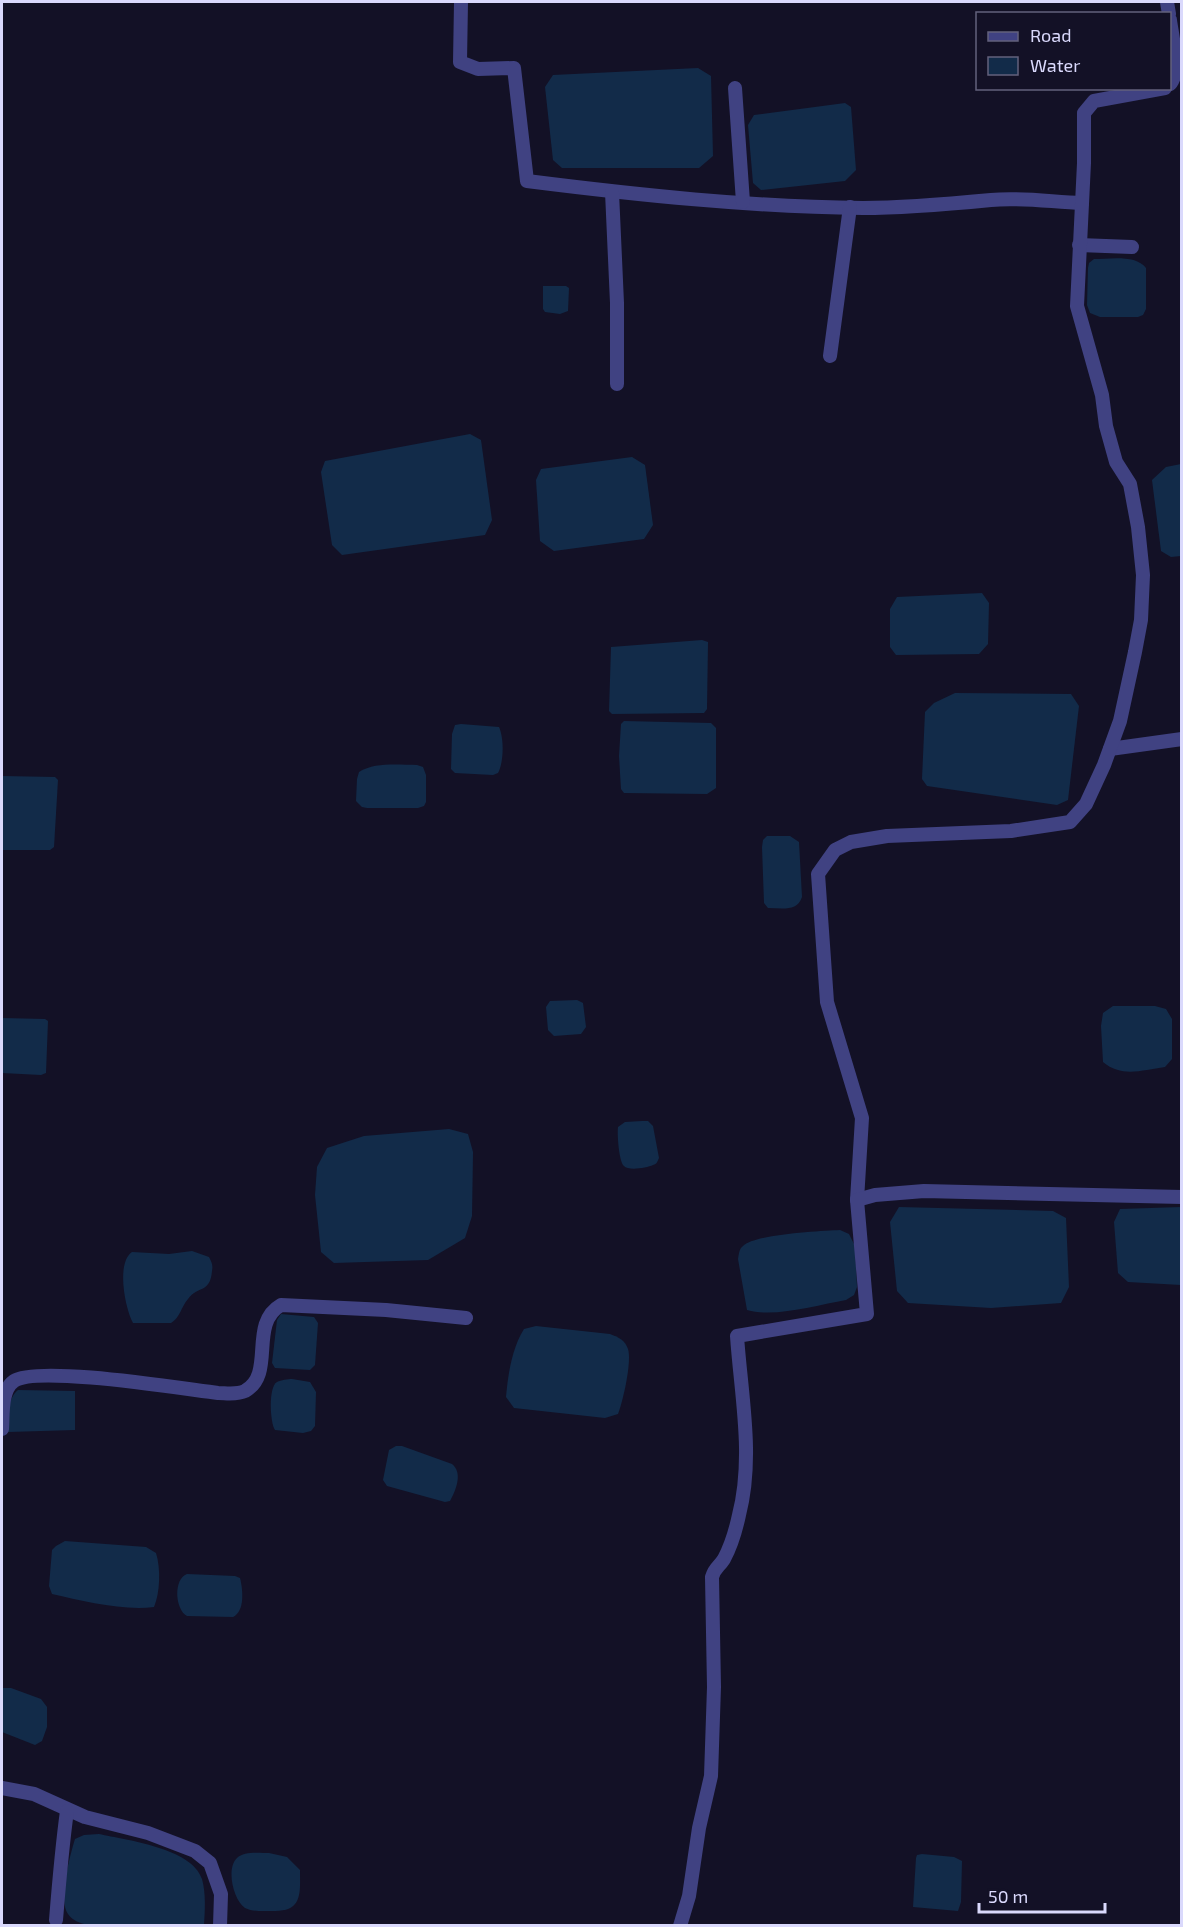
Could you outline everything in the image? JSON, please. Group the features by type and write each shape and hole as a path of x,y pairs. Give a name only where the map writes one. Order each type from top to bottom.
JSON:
{"street":[{"path":"461,2 460,62 478,69 514,68 527,181 612,192 849,207 992,200 1082,203"},
{"path":"1171,29 1175,64 1174,80 1171,83"},
{"path":"735,88 743,202"},
{"path":"680,1926 689,1896 699,1828 711,1776 714,1687 712,1578 714,1569 723,1560 728,1550 744,1491 746,1455 737,1336 867,1314 857,1200 862,1118 826,1002 818,874 835,850 851,842 887,836 1011,831 1070,822 1086,804 1110,749 1120,722 1136,652 1141,620 1143,575 1138,527 1130,484 1116,462 1106,426 1102,394 1077,306 1084,113 1094,101 1154,90"},
{"path":"612,192 617,303 617,384"},
{"path":"830,357 849,207"},
{"path":"1079,245 1132,248"},
{"path":"1110,749 1182,739"},
{"path":"857,1200 875,1195 924,1191 1182,1197"},
{"path":"2,1429 4,1399 8,1388 14,1381 33,1376 86,1376 218,1393 236,1394 245,1391 251,1386 260,1370 265,1323 274,1309 281,1305 386,1310 465,1318"},
{"path":"2,1788 34,1794 68,1811 148,1833 195,1851 210,1863 218,1884 221,1894 220,1926"},
{"path":"56,1920 59,1871 68,1811"}],"water":[{"path":"698,68 711,76 713,156 699,168 562,168 553,160 545,87 553,75"},
{"path":"845,103 851,107 856,170 845,181 761,190 753,183 748,125 754,115"},
{"path":"1094,259 1129,259 1146,268 1146,309 1143,315 1100,317 1090,313 1087,305 1088,268 1089,263"},
{"path":"543,286 569,288 568,311 560,314 545,312"},
{"path":"470,434 481,440 492,520 485,535 342,555 332,545 321,472 325,461"},
{"path":"632,457 645,465 653,525 644,539 554,551 540,541 536,480 541,469"},
{"path":"1181,464 1181,556 1171,557 1161,551 1152,480 1166,467"},
{"path":"982,593 989,603 988,644 979,654 896,655 890,647 890,609 897,597"},
{"path":"702,640 708,642 707,709 704,713 612,714 609,711 611,647"},
{"path":"955,693 1071,694 1079,706 1068,800 1057,805 927,786 922,779 925,712 934,703"},
{"path":"624,721 711,723 716,728 716,788 707,794 624,793 621,789 619,756 621,724"},
{"path":"455,725 499,727 503,750 498,773 493,775 455,773 451,769 452,734"},
{"path":"379,765 423,767 426,775 424,806 367,808 362,807 356,801 359,772"},
{"path":"2,776 55,777 58,780 54,847 50,850 2,850"},
{"path":"767,836 790,836 799,842 802,897 800,902 793,907 768,908 764,903 762,847 763,840"},
{"path":"577,1000 583,1003 586,1027 581,1034 554,1036 548,1030 546,1007 550,1001"},
{"path":"1113,1006 1155,1006 1166,1009 1172,1019 1172,1059 1165,1067 1125,1071 1117,1070 1103,1062 1101,1026 1103,1013"},
{"path":"2,1018 45,1019 48,1021 46,1073 41,1075 2,1073"},
{"path":"648,1121 653,1126 659,1158 650,1166 626,1168 620,1154 618,1127 625,1122"},
{"path":"449,1129 468,1134 473,1152 472,1216 465,1238 428,1260 334,1263 321,1252 315,1195 317,1167 327,1148 364,1136"},
{"path":"899,1207 1053,1211 1066,1218 1069,1287 1061,1303 991,1308 908,1303 897,1291 890,1222"},
{"path":"1181,1207 1181,1285 1128,1282 1118,1273 1114,1222 1120,1209"},
{"path":"840,1230 849,1234 855,1246 857,1287 854,1295 846,1300 783,1312 747,1310 738,1259 743,1246 774,1236"},
{"path":"192,1251 209,1257 212,1262 209,1283 192,1295 171,1323 133,1323 125,1297 123,1275 127,1258 132,1252 169,1254"},
{"path":"281,1314 314,1317 318,1323 315,1365 310,1370 275,1368 272,1363 277,1320"},
{"path":"536,1326 610,1334 623,1341 628,1349 629,1363 618,1414 605,1418 514,1408 506,1397 509,1370 524,1329"},
{"path":"292,1379 310,1382 316,1392 315,1426 311,1431 303,1433 275,1430 273,1426 271,1405 274,1385 279,1381"},
{"path":"18,1390 75,1391 75,1430 8,1432 10,1404"},
{"path":"402,1446 452,1464 458,1477 450,1501 445,1502 387,1486 383,1480 389,1450"},
{"path":"65,1541 146,1547 156,1553 159,1581 154,1607 116,1606 52,1594 49,1586 52,1550"},
{"path":"187,1574 240,1578 242,1600 240,1610 233,1617 187,1616 180,1608 177,1595 179,1582"},
{"path":"3,1688 11,1688 41,1699 47,1707 47,1727 42,1741 35,1745 2,1732"},
{"path":"99,1834 157,1847 185,1860 196,1868 202,1879 204,1890 204,1925 88,1925 72,1918 65,1907 64,1899 68,1866 75,1839 84,1835"},
{"path":"269,1853 287,1857 300,1870 298,1900 295,1905 283,1910 259,1911 245,1908 237,1898 232,1884 234,1863 244,1854"},
{"path":"917,1855 954,1857 962,1861 961,1902 958,1911 913,1907 916,1858"}]}
